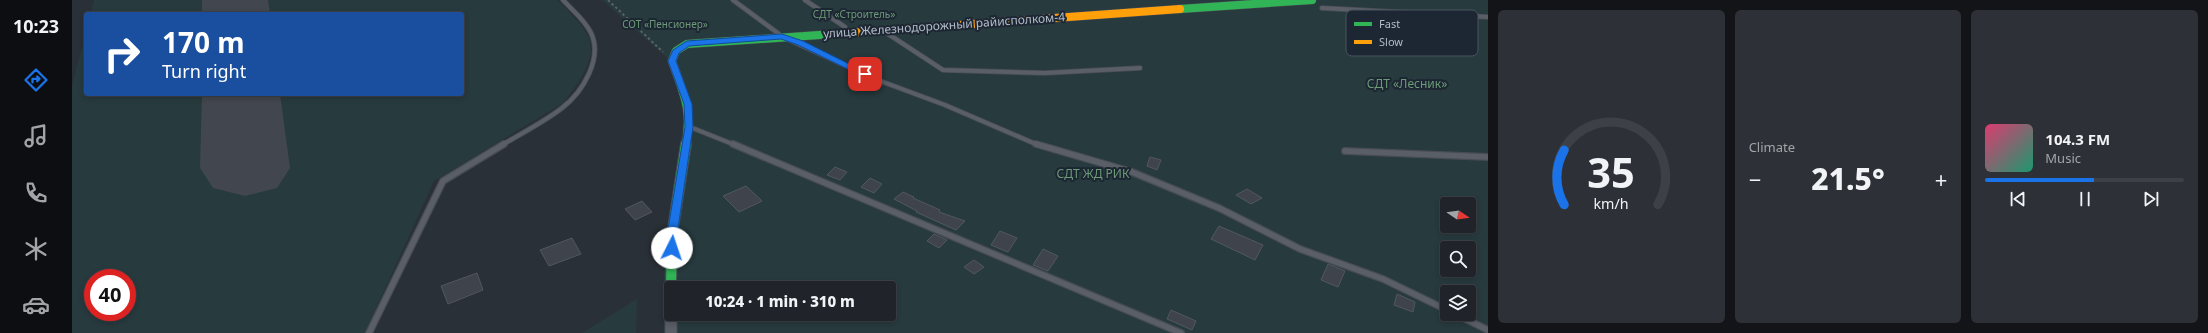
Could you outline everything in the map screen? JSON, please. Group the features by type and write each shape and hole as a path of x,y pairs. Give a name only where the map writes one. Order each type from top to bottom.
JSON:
{"street":[{"name":"улица Железнодорожный райисполком-4","path":"672,61 676,51 687,44 780,35 1312,0"},
{"path":"671,281 672,235 689,127 688,104 672,61"},
{"path":"671,321 671,333"}],"lane":[{"path":"369,333 443,180 562,108 570,102 579,90 593,61 596,45 591,32 563,0"},
{"path":"733,0 780,35 875,78 946,105 1039,145 1132,172 1205,202 1300,249 1383,279 1440,307"},
{"path":"805,0 845,27 843,32"},
{"path":"1322,8 1359,10"},
{"path":"1478,16 1488,17"},
{"path":"882,29 943,70 1045,73 1140,68"},
{"path":"689,127 706,132 890,212 1094,295 1181,333"},
{"path":"1345,151 1488,157"},
{"path":"1469,321 1488,330"}],"path":[{"path":"608,0 672,61"}],"green space":[{"path":"94,0 557,0 586,32 591,44 591,53 580,80 563,103 434,181 365,333 72,333 72,86 84,40 84,96 464,96 464,12 91,12"},
{"name":"СДТ ЖД РИК","path":"602,0 1488,0 1488,333 664,333 664,321 896,321 896,281 664,281 664,252 686,103 666,57"},
{"path":"637,299 636,333 582,333"}],"building":[{"path":"1150,157 1161,160 1157,170 1147,166"},
{"path":"835,167 847,172 840,180 827,175"},
{"path":"870,178 882,184 874,193 861,187"},
{"path":"746,186 762,201 739,212 723,196"},
{"path":"1247,189 1262,198 1251,204 1236,195"},
{"path":"903,192 940,210 939,212 965,221 956,230 916,212 917,211 894,199"},
{"path":"642,201 652,212 635,220 625,209"},
{"path":"1219,226 1263,245 1255,260 1211,239"},
{"path":"1000,231 1017,238 1008,252 991,245"},
{"path":"934,234 947,240 939,248 927,241"},
{"path":"572,238 581,254 549,266 540,250"},
{"path":"1043,249 1058,256 1048,271 1033,265"},
{"path":"974,260 984,267 974,274 964,267"},
{"path":"1328,264 1345,271 1338,287 1321,280"},
{"path":"477,273 483,290 448,304 441,286"},
{"path":"1397,294 1415,302 1413,312 1394,305"},
{"path":"1171,310 1196,321 1192,330 1167,319"}],"runway":[{"path":"235,0 236,12"},
{"path":"241,96 245,168"}],"traffic: fast":[{"path":"1180,9 1312,0"},
{"path":"671,281 672,235 689,127 688,104 672,61 676,51 687,44 834,34"}],"traffic: slow":[{"path":"834,34 1180,9"}],"route":[{"path":"672,248 672,235 689,127 688,104 672,61 676,51 687,44 782,37 800,43 865,74"}],"park label":[{"name":"СДТ «Строитель»","path":"854,14"},
{"name":"СОТ «Пенсионер»","path":"665,24"},
{"name":"СДТ «Лесник»","path":"1407,83"}]}
